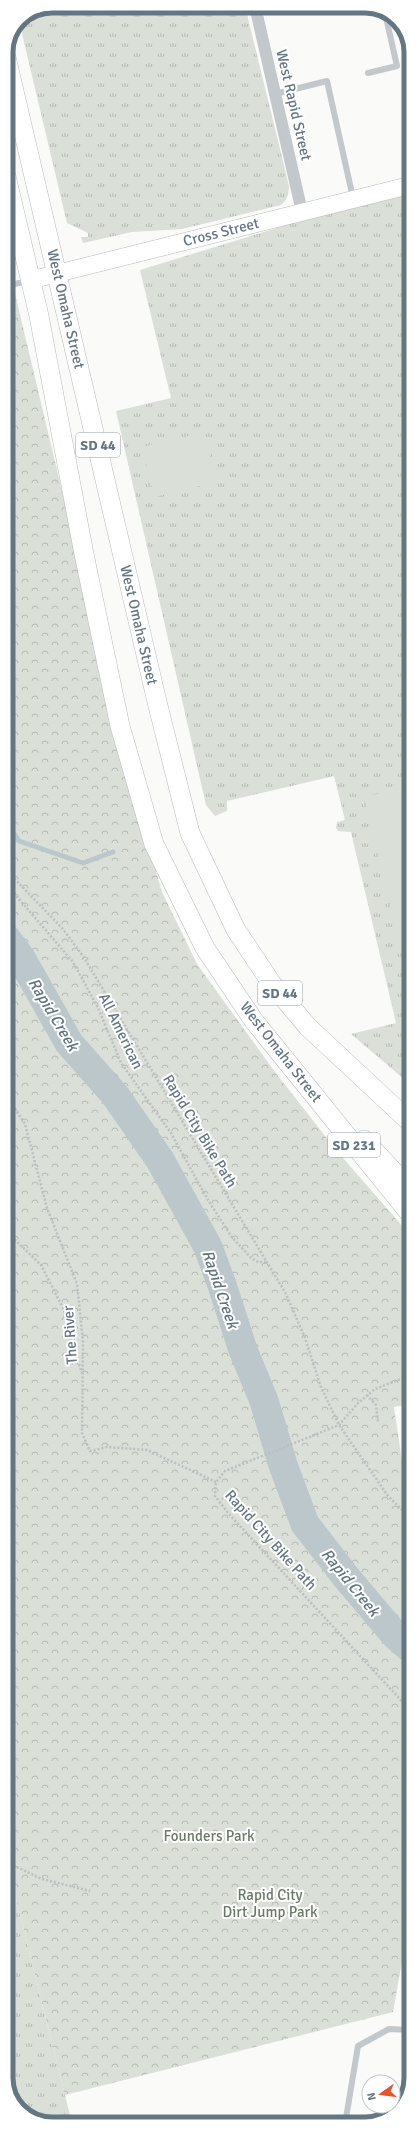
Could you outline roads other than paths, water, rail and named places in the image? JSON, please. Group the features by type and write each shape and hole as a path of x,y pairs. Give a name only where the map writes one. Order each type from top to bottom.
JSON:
{"main road":[{"name":"West Omaha Street","path":"13,86 158,706 190,833 236,930 272,984 308,1027 404,1116"},
{"name":"West Omaha Street","path":"13,205 39,316 84,554 120,726 154,844 205,948 254,1022 299,1075 404,1206"},
{"path":"299,1075 404,1183"}],"street":[{"name":"West Rapid Street","path":"257,13 302,212"},
{"name":"Cross Street","path":"31,280 404,187"}],"lane":[{"path":"368,73 397,66 387,20"},
{"path":"275,94 327,81 353,199"},
{"path":"13,284 31,280"},
{"path":"346,2117 358,2046 390,2029 404,2030"}],"waterway":[{"path":"13,833 19,841 83,863 113,852"},
{"name":"Rapid Creek","path":"13,947 21,958 69,1043 115,1095 160,1160 208,1247 243,1350 264,1401 283,1465 305,1524 346,1577 395,1635 404,1643"}],"park label":[{"name":"Founders Park","path":"209,1836"},
{"name":"Rapid City Dirt Jump Park","path":"270,1904"}]}
